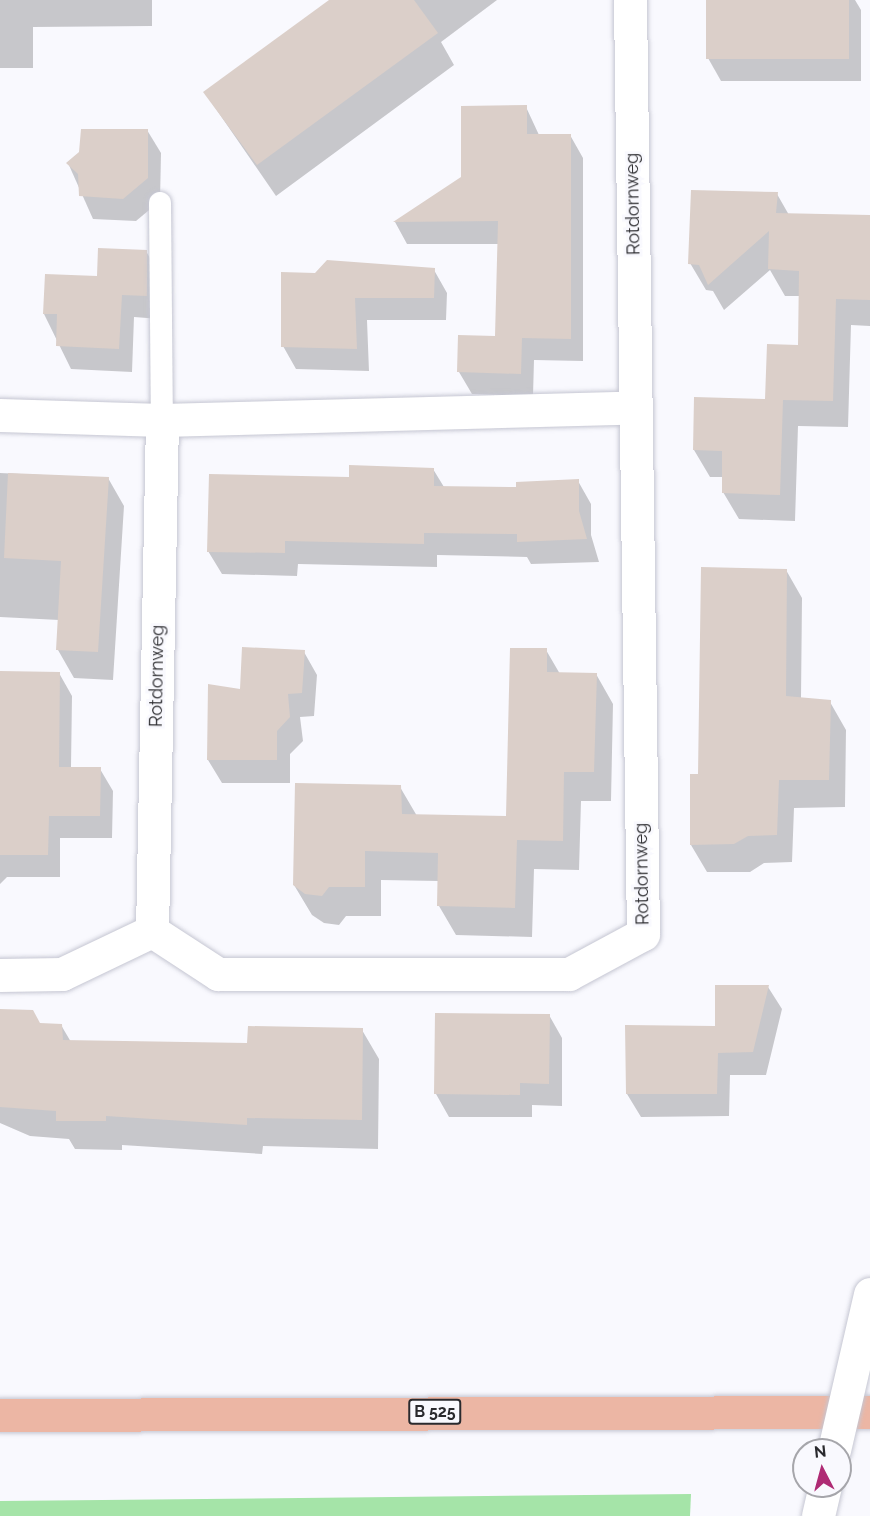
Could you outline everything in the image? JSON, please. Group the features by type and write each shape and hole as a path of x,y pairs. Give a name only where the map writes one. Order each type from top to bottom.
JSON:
{"main road":[{"name":"B 525","path":"0,1415 870,1412"}],"street":[{"name":"Rotdornweg","path":"162,420 152,932 218,974 377,977 569,974 643,934 630,0"},
{"path":"0,416 162,420 635,408"},
{"path":"0,975 62,974 152,932"},
{"path":"837,1438 870,1294"},
{"path":"818,1516 822,1498"}],"lane":[{"path":"160,203 162,420"}],"green space":[{"path":"691,1494 690,1516 0,1516 0,1501"}],"building":[{"path":"329,0 414,0 438,33 257,165 203,92"},
{"path":"706,0 849,0 849,59 706,59"},
{"path":"527,105 527,134 571,134 571,339 522,338 521,374 457,372 458,335 495,336 498,221 393,222 461,177 461,106"},
{"path":"81,129 148,129 148,178 123,199 79,196 78,174 66,163 79,152"},
{"path":"691,190 778,192 776,213 870,215 870,300 836,299 833,401 783,400 780,495 722,493 722,451 693,450 694,397 765,399 767,344 798,345 799,271 768,269 769,231 708,285 699,265 688,264"},
{"path":"98,248 147,250 147,296 122,295 119,349 56,346 57,314 43,314 45,274 97,276"},
{"path":"327,260 435,268 434,298 355,298 357,349 281,347 281,272 315,273"},
{"path":"349,465 434,468 434,486 516,487 516,482 579,479 579,511 587,539 517,542 517,534 424,533 424,544 285,541 285,553 207,552 209,474 349,477"},
{"path":"8,473 109,477 98,652 56,650 61,561 4,558"},
{"path":"701,567 787,569 786,696 831,700 829,780 779,780 777,835 748,836 734,844 690,845 690,774 698,774"},
{"path":"242,647 305,650 302,693 288,694 290,717 277,731 277,760 207,760 208,684 240,689"},
{"path":"510,648 547,648 547,672 597,673 594,772 564,772 563,841 517,840 515,908 437,906 438,853 365,851 365,887 329,887 322,896 305,894 293,885 295,783 401,785 402,814 506,816"},
{"path":"0,671 60,672 59,767 101,767 100,816 49,816 48,855 0,855"},
{"path":"715,985 769,985 753,1052 718,1053 717,1094 626,1094 625,1025 715,1026"},
{"path":"0,1009 33,1010 40,1023 62,1024 63,1040 247,1043 248,1026 363,1028 362,1120 247,1118 247,1125 106,1116 106,1121 56,1121 56,1111 0,1107"},
{"path":"435,1013 550,1014 549,1084 520,1083 520,1095 434,1094"}]}
